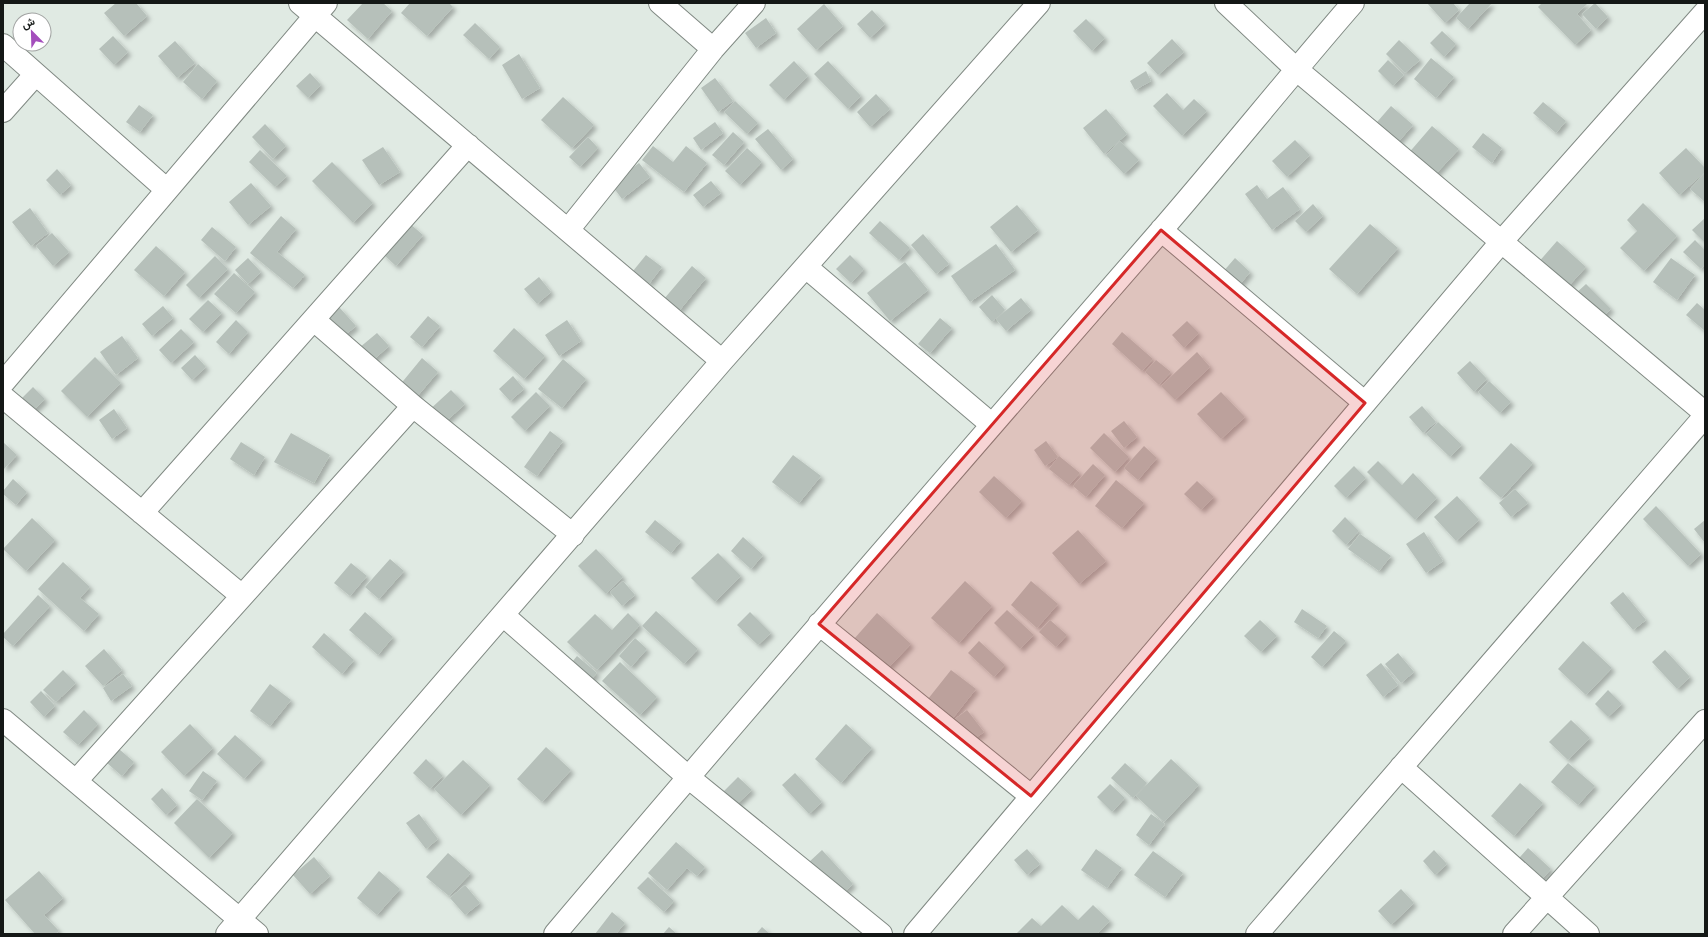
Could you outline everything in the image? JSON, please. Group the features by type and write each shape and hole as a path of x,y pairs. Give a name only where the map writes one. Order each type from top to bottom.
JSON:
{"street":[{"path":"660,3 713,49"},
{"path":"568,230 713,49 754,3"},
{"path":"233,926 573,535 722,361 1039,3"},
{"path":"1226,3 1296,68 1705,413"},
{"path":"555,934 991,424 1161,230 1296,68 1353,3"},
{"path":"3,383 167,190 313,7 468,145 722,361"},
{"path":"915,934 1502,241 1705,12"},
{"path":"3,45 35,75 167,190"},
{"path":"3,111 35,75"},
{"path":"142,513 468,145"},
{"path":"1161,230 1365,402"},
{"path":"806,267 991,424"},
{"path":"314,320 413,406 573,535"},
{"path":"3,397 242,596"},
{"path":"76,781 413,406"},
{"path":"1257,934 1705,416"},
{"path":"503,615 688,777 881,934"},
{"path":"819,624 1032,796"},
{"path":"3,720 76,781 233,926 257,934"},
{"path":"1514,934 1705,721"},
{"path":"1401,767 1588,934"}],"highlighted area":[{"path":"1161,230 1365,403 1031,796 819,624"}],"building":[{"path":"116,3 136,3 147,16 124,36 104,13"},
{"path":"363,3 383,3 392,11 368,39 347,20"},
{"path":"410,3 449,3 453,7 427,36 401,13"},
{"path":"1427,3 1453,3 1459,10 1445,23"},
{"path":"1470,3 1492,3 1468,29 1456,18"},
{"path":"1542,3 1588,3 1577,14 1591,30 1575,45 1538,7"},
{"path":"1595,3 1608,17 1596,29 1582,14"},
{"path":"824,4 843,26 816,50 797,29"},
{"path":"872,10 885,24 870,38 857,24"},
{"path":"766,18 776,33 756,48 745,33"},
{"path":"1086,19 1105,38 1092,51 1073,31"},
{"path":"475,23 500,47 489,59 463,35"},
{"path":"1442,31 1456,44 1444,57 1430,43"},
{"path":"113,36 128,52 114,65 99,49"},
{"path":"1172,39 1184,52 1158,75 1147,63"},
{"path":"1399,40 1420,60 1405,73 1386,54"},
{"path":"175,41 195,63 177,78 158,56"},
{"path":"519,54 540,88 522,99 502,65"},
{"path":"1431,58 1454,77 1436,98 1414,79"},
{"path":"1388,60 1404,75 1393,86 1378,71"},
{"path":"794,61 808,76 784,100 769,85"},
{"path":"828,61 861,96 848,109 814,74"},
{"path":"198,64 217,81 202,99 183,82"},
{"path":"1146,71 1151,81 1135,90 1130,81"},
{"path":"310,73 321,85 308,98 296,86"},
{"path":"715,78 733,101 718,112 701,88"},
{"path":"1167,93 1183,110 1194,99 1207,111 1182,136 1153,106"},
{"path":"876,94 890,109 870,127 857,112"},
{"path":"563,97 594,125 572,148 541,120"},
{"path":"735,101 758,123 747,134 724,112"},
{"path":"1543,102 1566,121 1556,133 1533,113"},
{"path":"139,105 153,115 140,132 126,122"},
{"path":"1391,106 1413,125 1393,148 1371,129"},
{"path":"1106,109 1127,134 1104,154 1083,128"},
{"path":"715,122 723,133 701,150 693,138"},
{"path":"265,124 286,146 273,159 252,137"},
{"path":"1432,126 1459,149 1432,178 1407,155"},
{"path":"768,129 793,159 781,170 755,139"},
{"path":"733,132 744,142 724,165 712,155"},
{"path":"1483,133 1502,148 1492,163 1472,147"},
{"path":"588,137 598,148 580,167 569,157"},
{"path":"1295,140 1310,155 1287,177 1272,161"},
{"path":"1120,141 1139,160 1124,174 1106,155"},
{"path":"653,146 673,162 686,146 707,163 684,192 642,160"},
{"path":"383,147 400,172 379,185 362,160"},
{"path":"747,148 762,162 740,185 725,171"},
{"path":"1686,148 1705,168 1705,172 1679,195 1659,173"},
{"path":"260,150 287,176 275,187 249,162"},
{"path":"332,162 373,203 353,223 312,181"},
{"path":"639,163 650,177 622,199 611,184"},
{"path":"57,169 71,185 60,195 46,180"},
{"path":"1705,173 1705,202 1690,189"},
{"path":"711,181 721,193 703,207 693,195"},
{"path":"251,183 271,206 248,225 229,202"},
{"path":"1257,185 1267,199 1283,187 1300,209 1272,230 1245,194"},
{"path":"1643,203 1677,236 1644,271 1620,248 1637,231 1627,220"},
{"path":"1313,204 1323,216 1306,232 1295,221"},
{"path":"1017,205 1038,230 1011,252 990,227"},
{"path":"30,208 48,233 31,246 12,222"},
{"path":"281,216 296,229 277,252 305,275 293,288 250,253"},
{"path":"1705,218 1705,243 1692,230"},
{"path":"880,221 910,248 899,260 869,233"},
{"path":"409,223 423,235 396,266 382,253"},
{"path":"1370,224 1398,248 1357,294 1329,269"},
{"path":"212,227 236,247 225,261 201,240"},
{"path":"52,233 69,252 53,266 36,246"},
{"path":"923,234 949,264 936,274 911,245"},
{"path":"1695,240 1705,250 1705,264 1701,269 1683,252"},
{"path":"1557,241 1586,267 1566,289 1537,264"},
{"path":"996,244 1015,270 970,302 951,276"},
{"path":"156,246 185,272 164,296 134,270"},
{"path":"646,255 662,267 649,284 633,271"},
{"path":"850,255 864,269 851,283 836,269"},
{"path":"215,256 228,269 199,298 186,285"},
{"path":"248,258 261,272 248,284 235,270"},
{"path":"1235,258 1250,272 1238,287 1222,273"},
{"path":"1671,258 1695,275 1677,300 1653,282"},
{"path":"905,262 928,290 890,321 867,293"},
{"path":"692,266 706,278 679,311 664,299"},
{"path":"234,273 255,292 236,313 214,294"},
{"path":"539,277 551,292 537,304 524,289"},
{"path":"1586,284 1611,309 1598,321 1574,295"},
{"path":"992,295 1005,310 992,322 979,307"},
{"path":"1021,298 1031,310 1006,331 996,319"},
{"path":"208,300 222,313 203,332 189,319"},
{"path":"1697,303 1705,310 1705,331 1686,315"},
{"path":"163,306 173,318 152,336 142,324"},
{"path":"339,307 356,326 343,337 326,318"},
{"path":"428,316 440,326 422,347 410,337"},
{"path":"940,318 952,328 930,353 918,344"},
{"path":"236,320 248,332 229,354 216,342"},
{"path":"567,320 581,341 559,356 545,335"},
{"path":"1187,321 1199,333 1184,348 1172,335"},
{"path":"514,328 545,356 524,379 493,351"},
{"path":"181,329 194,342 171,363 159,350"},
{"path":"1122,332 1153,359 1142,371 1112,344"},
{"path":"377,333 389,346 371,362 359,348"},
{"path":"122,336 138,358 116,375 100,352"},
{"path":"1197,352 1210,367 1175,400 1161,386"},
{"path":"195,355 206,367 192,380 181,368"},
{"path":"95,357 121,383 87,417 61,391"},
{"path":"422,358 438,372 415,399 399,386"},
{"path":"563,359 586,379 562,408 538,389"},
{"path":"1156,360 1171,372 1159,385 1145,372"},
{"path":"1470,361 1487,379 1474,392 1457,373"},
{"path":"513,376 524,389 510,401 499,389"},
{"path":"1489,381 1511,402 1500,413 1478,392"},
{"path":"33,387 45,399 31,413 19,401"},
{"path":"451,390 465,404 441,426 427,412"},
{"path":"536,392 550,406 525,431 511,417"},
{"path":"1221,392 1245,417 1221,439 1197,414"},
{"path":"1422,406 1436,422 1423,433 1409,417"},
{"path":"114,409 127,428 112,439 99,420"},
{"path":"1124,421 1137,437 1124,448 1111,431"},
{"path":"1438,422 1462,445 1450,457 1426,434"},
{"path":"550,431 563,441 537,476 524,467"},
{"path":"291,433 330,455 314,483 274,462"},
{"path":"1104,433 1129,457 1115,472 1090,448"},
{"path":"1046,441 1058,457 1045,466 1034,450"},
{"path":"3,442 17,455 4,469 3,468"},
{"path":"241,442 265,457 254,475 230,459"},
{"path":"1511,443 1533,463 1501,498 1479,478"},
{"path":"1144,446 1157,458 1138,480 1124,468"},
{"path":"793,455 821,476 799,503 772,482"},
{"path":"1059,456 1080,473 1069,485 1049,469"},
{"path":"1378,461 1402,485 1413,473 1437,498 1415,520 1367,472"},
{"path":"1093,464 1105,475 1086,497 1073,486"},
{"path":"1354,466 1366,478 1346,498 1334,486"},
{"path":"994,476 1022,501 1006,518 979,492"},
{"path":"13,479 27,492 16,505 3,494 3,491"},
{"path":"1116,480 1144,503 1122,528 1095,506"},
{"path":"1197,481 1214,497 1201,510 1184,494"},
{"path":"1515,489 1528,503 1511,517 1499,503"},
{"path":"1457,496 1479,520 1456,541 1434,517"},
{"path":"1656,506 1701,554 1688,566 1643,519"},
{"path":"1345,517 1359,531 1346,545 1332,531"},
{"path":"32,518 55,540 26,571 3,549"},
{"path":"655,520 681,541 671,553 645,532"},
{"path":"1705,520 1705,543 1694,529"},
{"path":"1078,530 1106,561 1079,584 1052,553"},
{"path":"1424,532 1443,561 1426,573 1406,544"},
{"path":"1360,534 1391,556 1379,571 1348,549"},
{"path":"743,537 763,555 751,569 731,551"},
{"path":"596,549 623,577 606,594 578,566"},
{"path":"718,553 741,576 715,602 691,578"},
{"path":"390,559 404,571 379,599 365,587"},
{"path":"63,562 90,587 80,598 99,614 84,631 38,589"},
{"path":"351,563 367,576 350,596 334,583"},
{"path":"623,581 635,595 622,606 610,592"},
{"path":"965,581 992,606 959,643 931,618"},
{"path":"1031,581 1058,604 1037,628 1011,605"},
{"path":"1623,592 1646,620 1633,630 1610,603"},
{"path":"38,595 50,606 13,646 3,637 3,634"},
{"path":"1302,609 1327,626 1318,638 1294,622"},
{"path":"1007,610 1034,635 1020,649 994,623"},
{"path":"656,611 698,649 684,664 642,626"},
{"path":"365,612 393,637 378,655 349,630"},
{"path":"750,612 771,633 758,645 737,625"},
{"path":"628,613 640,625 597,670 567,642 595,614 612,630"},
{"path":"877,613 911,644 887,669 854,639"},
{"path":"1050,620 1067,635 1056,647 1039,632"},
{"path":"1260,620 1277,636 1261,652 1244,636"},
{"path":"1334,631 1346,641 1322,667 1311,657"},
{"path":"324,633 354,660 342,674 312,647"},
{"path":"635,638 647,649 631,667 619,656"},
{"path":"979,641 1005,665 994,677 968,653"},
{"path":"1583,641 1612,668 1586,695 1558,669"},
{"path":"104,649 122,670 103,686 85,666"},
{"path":"1665,650 1690,677 1677,689 1652,662"},
{"path":"1398,653 1414,672 1401,683 1385,664"},
{"path":"577,656 597,673 587,684 568,667"},
{"path":"620,662 657,697 640,715 602,681"},
{"path":"1381,663 1398,685 1383,697 1366,675"},
{"path":"63,670 76,683 56,702 43,690"},
{"path":"951,670 976,689 949,723 924,704"},
{"path":"123,674 132,686 111,701 103,688"},
{"path":"270,684 291,700 270,726 250,711"},
{"path":"1608,690 1622,704 1608,717 1595,704"},
{"path":"41,691 55,706 44,717 30,702"},
{"path":"84,710 98,724 78,745 63,732"},
{"path":"967,710 984,732 967,744 951,722"},
{"path":"1571,720 1590,738 1568,760 1549,742"},
{"path":"190,724 213,748 184,776 161,752"},
{"path":"846,724 872,748 841,783 815,759"},
{"path":"235,735 262,759 244,779 217,754"},
{"path":"546,747 571,770 542,802 517,779"},
{"path":"119,749 134,762 122,776 107,763"},
{"path":"426,759 443,776 430,789 413,773"},
{"path":"1171,759 1199,785 1164,822 1136,796"},
{"path":"463,760 490,785 461,815 434,789"},
{"path":"1125,763 1147,783 1133,798 1111,778"},
{"path":"1568,763 1595,786 1578,805 1551,782"},
{"path":"203,771 217,781 202,800 189,791"},
{"path":"795,773 822,802 809,814 782,785"},
{"path":"738,777 752,790 736,805 723,792"},
{"path":"1520,783 1543,803 1514,836 1491,816"},
{"path":"1110,784 1125,798 1112,812 1097,797"},
{"path":"162,788 177,805 166,815 151,799"},
{"path":"197,799 233,833 209,858 174,823"},
{"path":"419,814 438,839 426,849 406,823"},
{"path":"1151,814 1165,824 1149,845 1136,835"},
{"path":"676,842 705,867 697,876 687,868 667,890 648,873"},
{"path":"1528,848 1551,869 1536,886 1512,866"},
{"path":"1027,849 1040,864 1027,875 1014,860"},
{"path":"1096,849 1122,868 1107,888 1081,870"},
{"path":"822,850 853,884 839,897 808,863"},
{"path":"1434,850 1447,864 1435,875 1423,861"},
{"path":"1153,851 1183,873 1165,897 1134,875"},
{"path":"448,853 471,873 449,896 426,877"},
{"path":"314,857 330,876 310,894 293,875"},
{"path":"39,871 63,898 44,915 59,931 55,934 35,934 5,900"},
{"path":"379,871 400,889 377,915 357,898"},
{"path":"648,877 674,901 664,912 637,888"},
{"path":"465,885 480,903 465,915 450,898"},
{"path":"1401,889 1414,903 1391,925 1378,911"},
{"path":"1062,905 1078,920 1093,905 1110,921 1097,934 1016,934 1032,918 1041,926"},
{"path":"612,912 625,923 616,934 595,934"},
{"path":"669,927 677,934 663,934"},
{"path":"762,927 770,934 756,934"}]}
